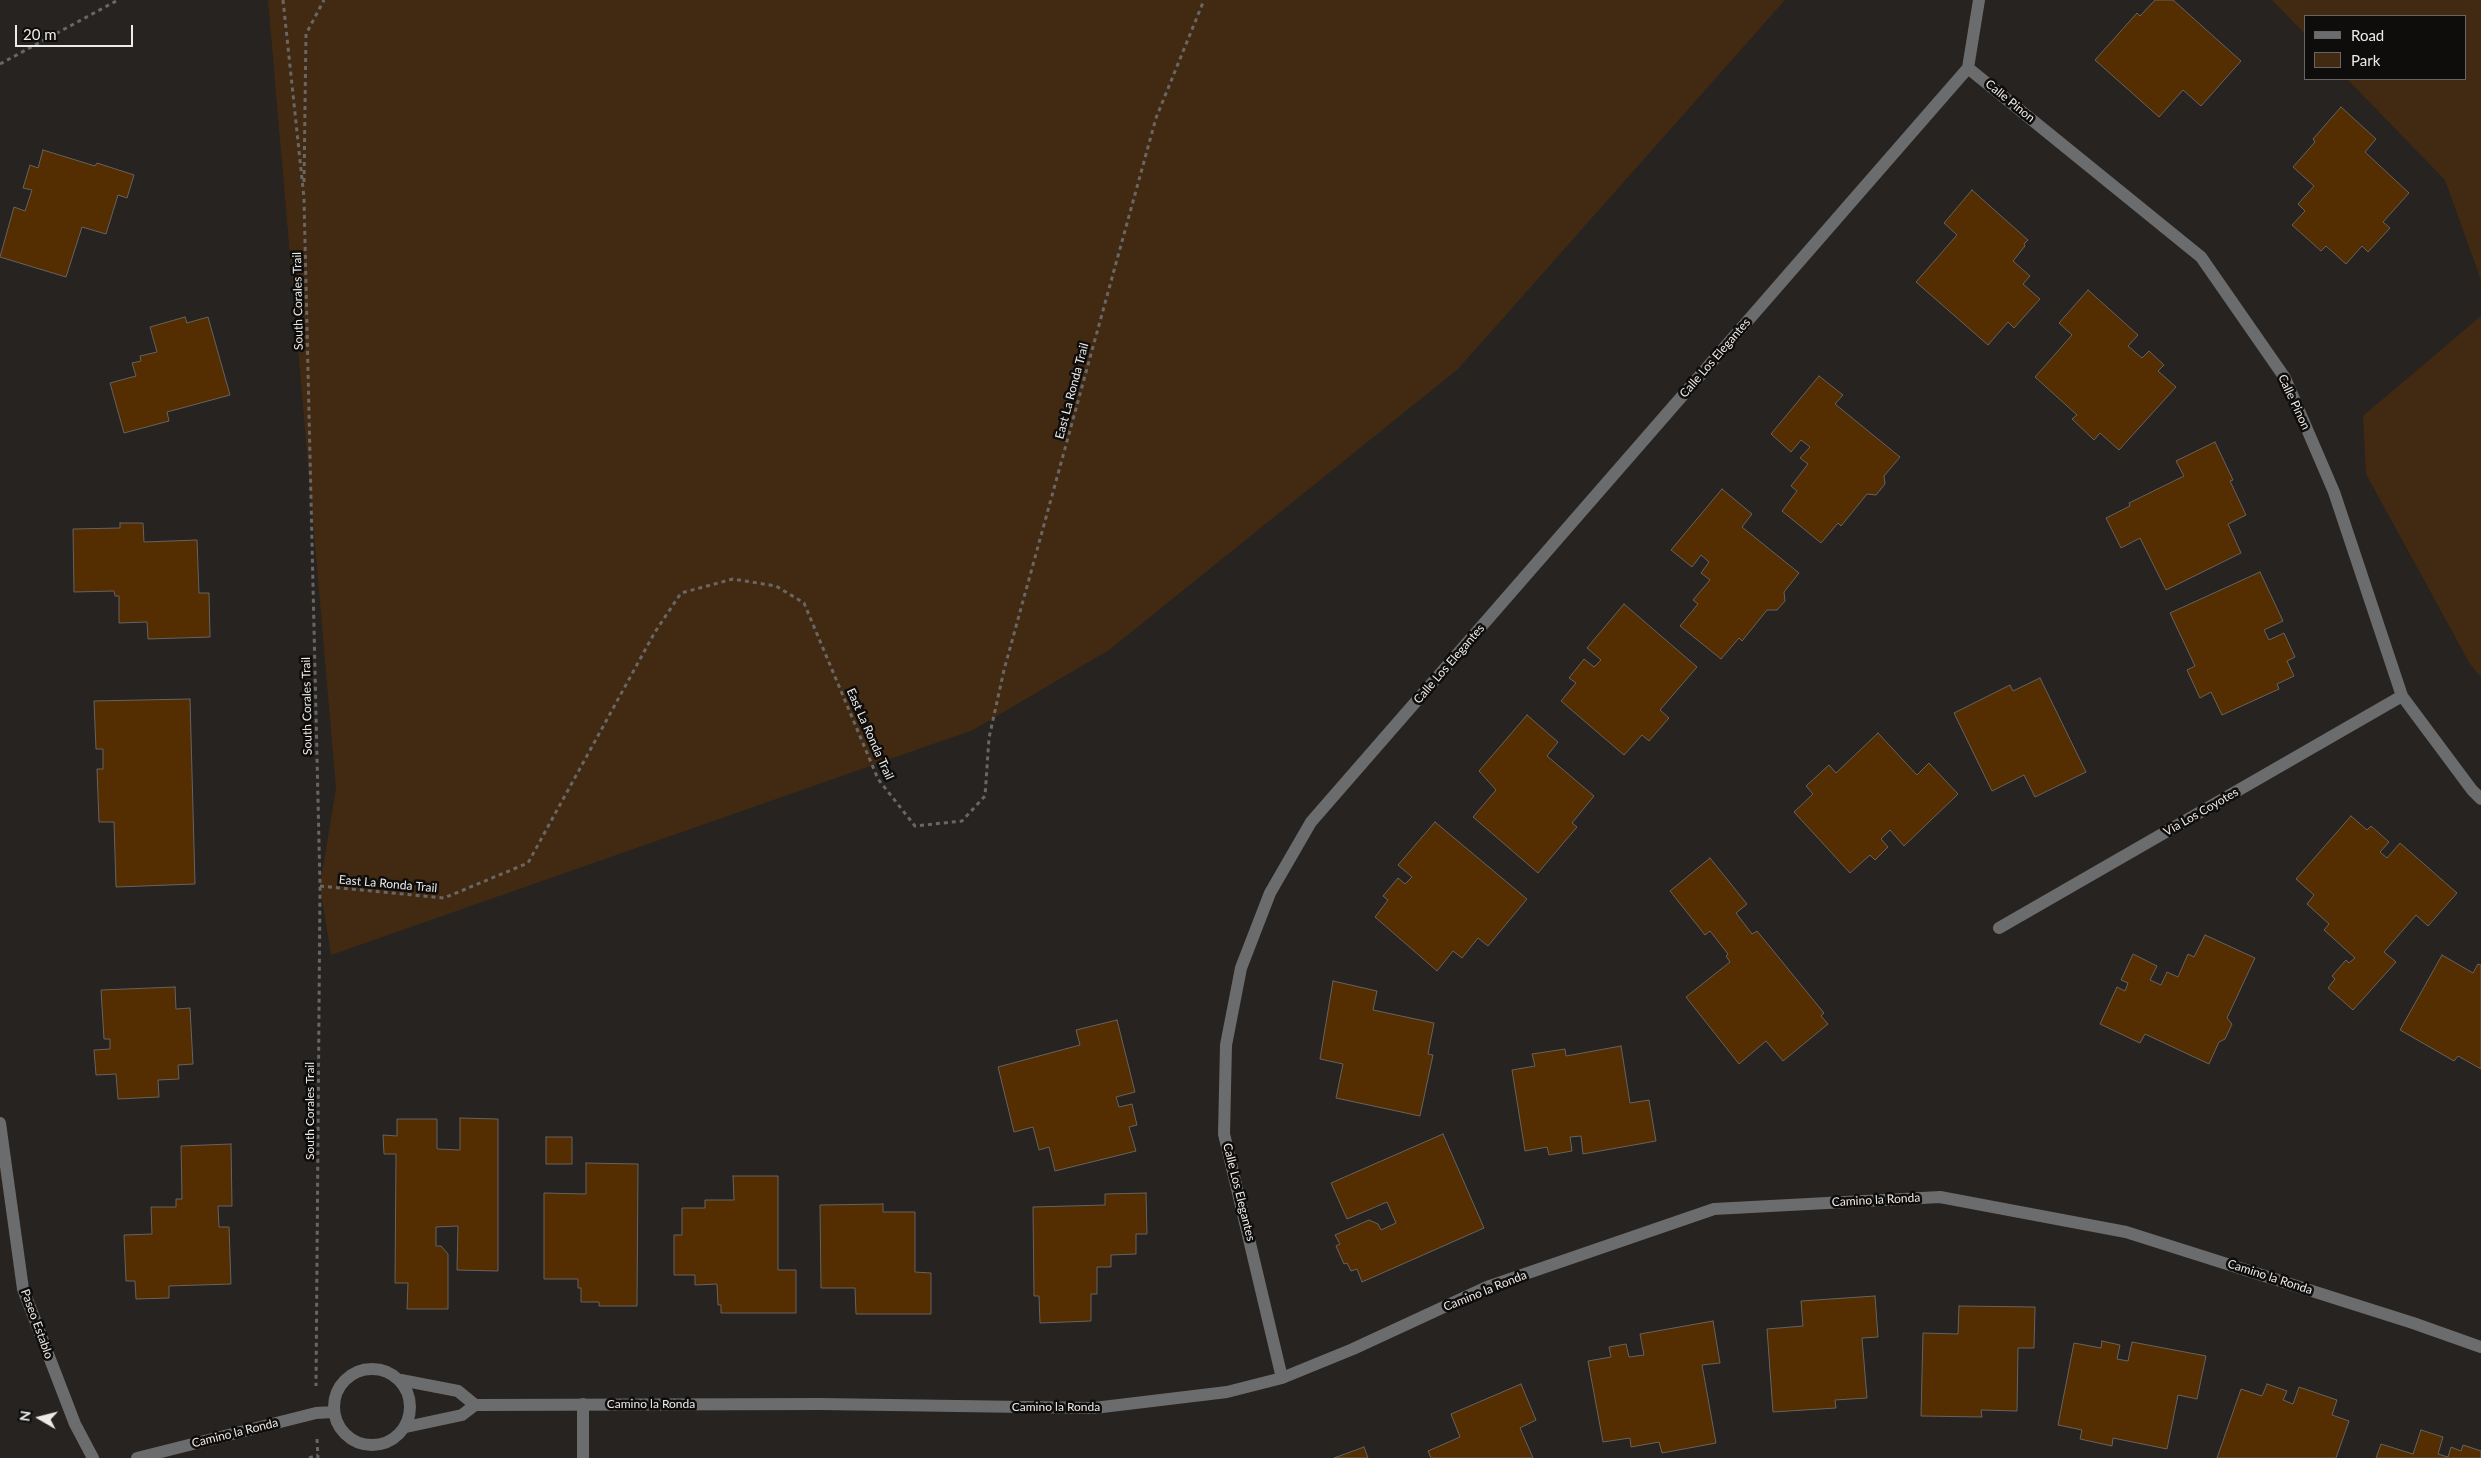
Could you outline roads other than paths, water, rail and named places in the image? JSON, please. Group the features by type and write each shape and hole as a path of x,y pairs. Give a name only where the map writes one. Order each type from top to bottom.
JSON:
{"street":[{"path":"1968,68 1979,0"},
{"name":"Calle Pinon","path":"1968,68 2201,257 2285,378 2334,492 2402,696 2472,790 2481,799"},
{"name":"Calle Los Elegantes","path":"1282,1378 1224,1134 1226,1044 1241,968 1270,892 1311,822 1968,68"},
{"name":"Via Los Coyotes","path":"1999,928 2402,696"},
{"name":"Paseo Establo","path":"0,1123 23,1289 75,1424 93,1458"},
{"name":"Camino la Ronda","path":"475,1404 821,1404 1094,1408 1228,1392 1282,1378 1353,1349 1487,1287 1714,1210 1940,1197 2126,1232 2413,1323 2481,1347"},
{"path":"380,1369 401,1380 458,1391 475,1404 462,1416 406,1427 389,1443 365,1446 344,1434 333,1412 338,1388 356,1372 380,1369"},
{"path":"401,1380 412,1403 406,1427"},
{"path":"583,1404 583,1458"},
{"name":"Camino la Ronda","path":"138,1458 316,1413 333,1412"}]}
